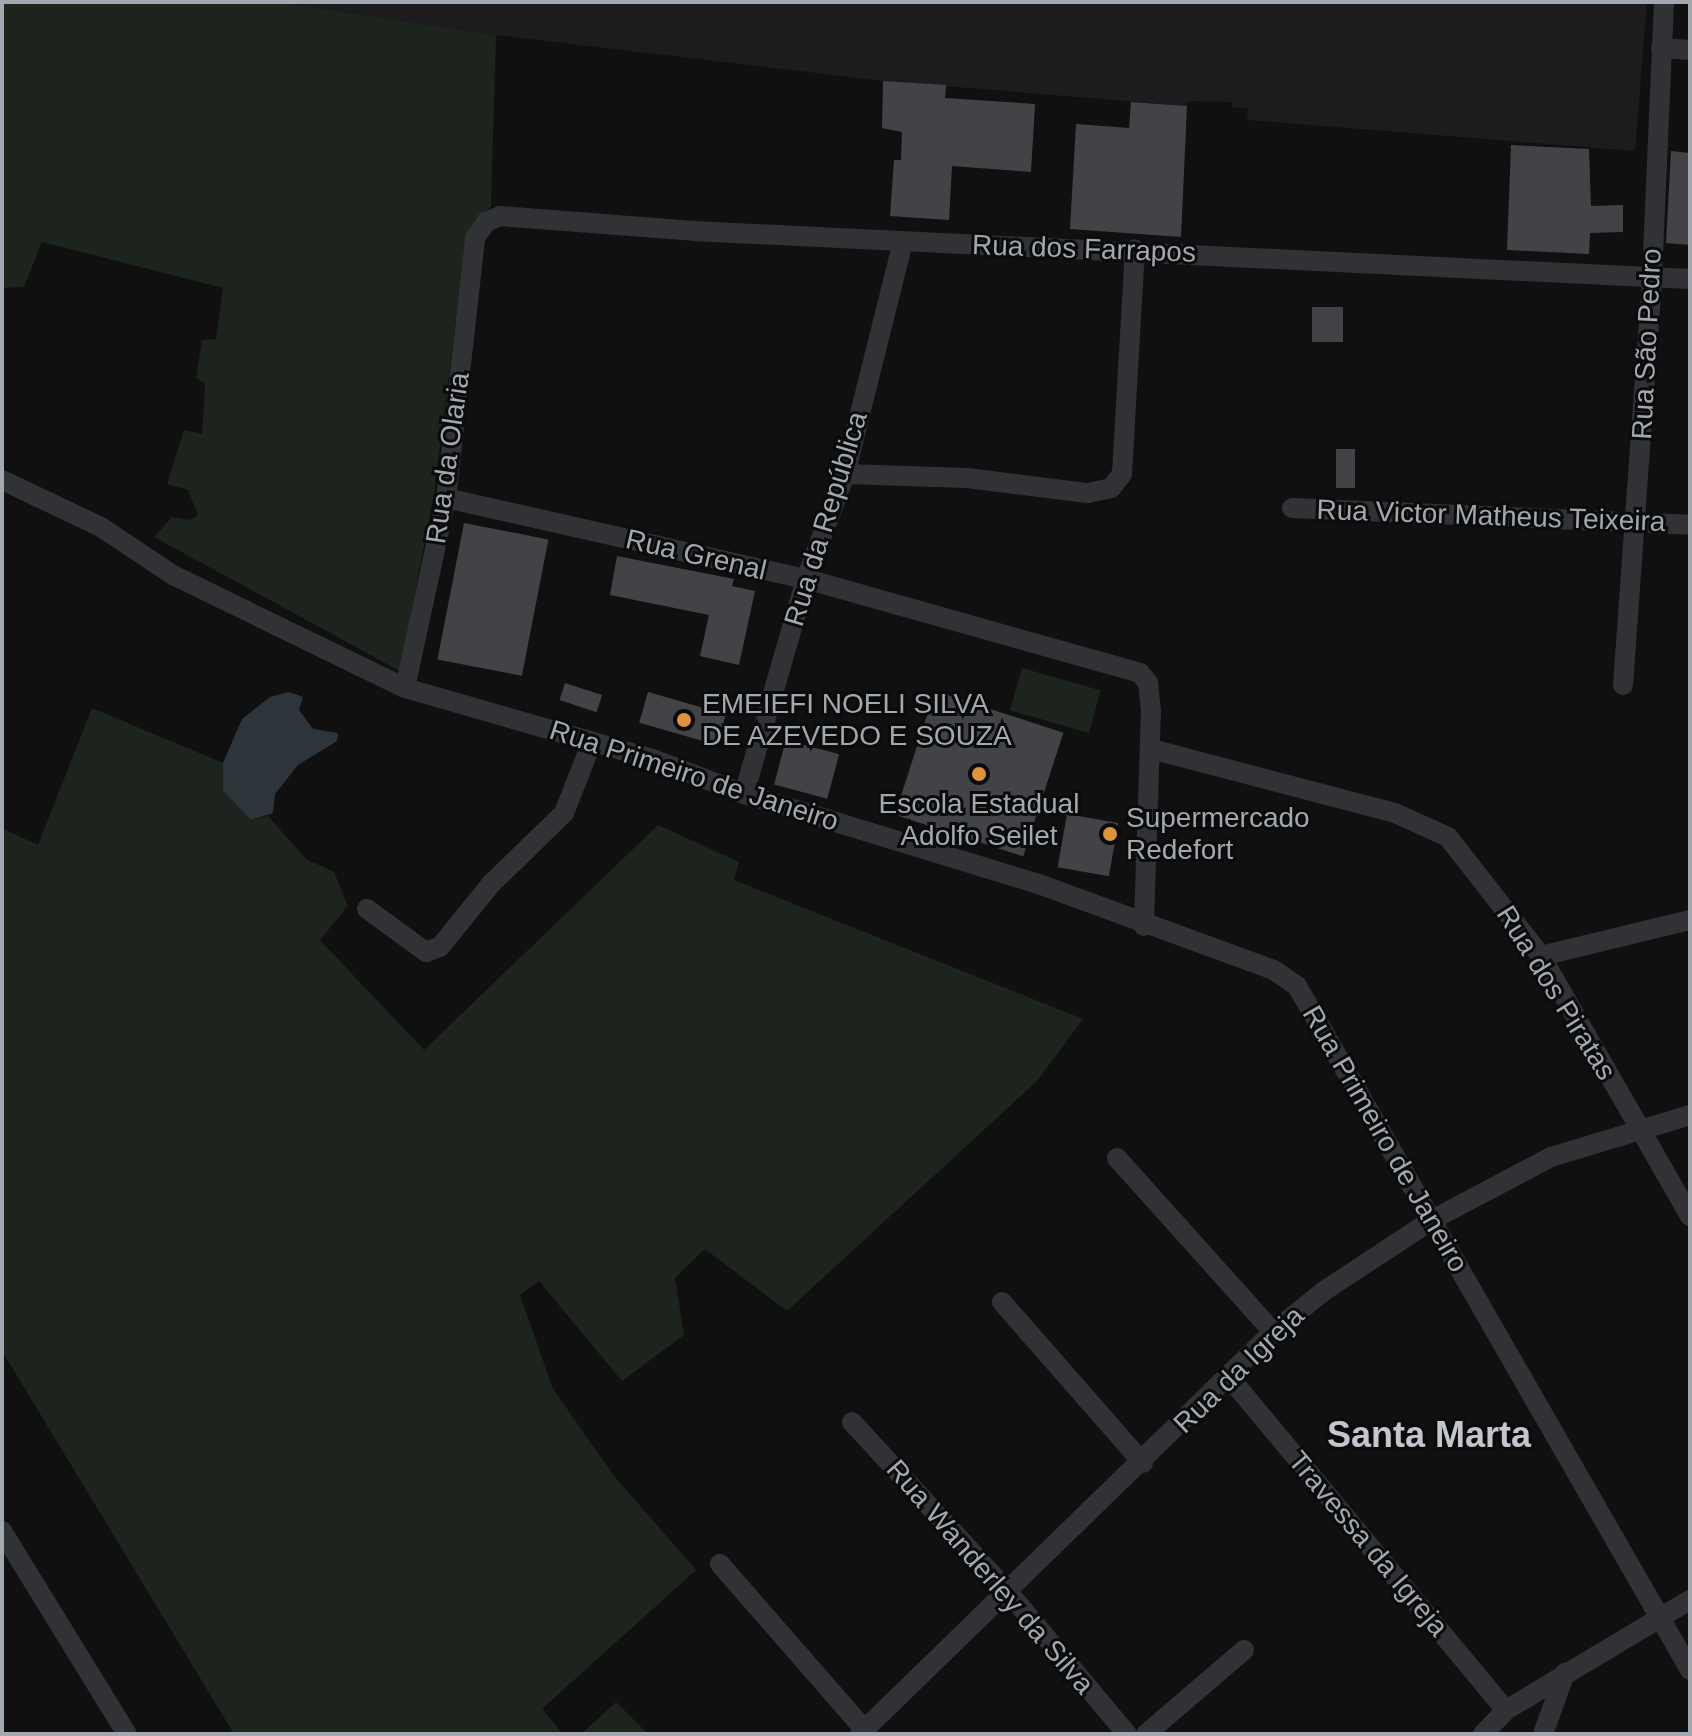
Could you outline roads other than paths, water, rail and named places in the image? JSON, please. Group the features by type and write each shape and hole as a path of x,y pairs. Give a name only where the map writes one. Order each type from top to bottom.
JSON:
{"street":[{"name":"Rua São Pedro","path":"1623,685 1652,277 1664,2"},
{"path":"1661,48 1690,50"},
{"name":"Rua dos Farrapos","path":"481,226 500,216 571,218 693,231 903,242 1135,249 1690,279"},
{"name":"Rua da Olaria","path":"405,688 446,498 471,256 481,226"},
{"name":"Rua da República","path":"744,794 806,579 845,474 903,242"},
{"path":"845,474 967,478 1088,493 1111,488 1122,474 1135,249"},
{"name":"Rua Primeiro de Janeiro","path":"2,480 101,527 173,575 405,688 592,742 744,794 1036,883 1144,926 1274,970 1297,986 1690,1670"},
{"name":"Rua Grenal","path":"446,498 806,579 1130,669 1148,683 1151,749"},
{"name":"Rua Victor Matheus Teixeira","path":"1292,508 1690,525"},
{"path":"367,909 426,952 440,947 491,884 564,813 592,742"},
{"path":"1144,926 1151,749"},
{"name":"Rua dos Piratas","path":"1151,749 1425,825 1464,852 1541,956 1690,1216"},
{"path":"1541,956 1690,920"},
{"name":"Rua da Igreja","path":"862,1732 1143,1463 1273,1332 1361,1264 1430,1221 1551,1157 1638,1128 1690,1115"},
{"path":"1117,1158 1273,1332"},
{"path":"1002,1302 1143,1463"},
{"name":"Travessa da Igreja","path":"1230,1378 1506,1710"},
{"name":"Rua Wanderley da Silva","path":"852,1422 1009,1593 1127,1734"},
{"path":"2,1531 127,1734"},
{"path":"720,1564 862,1732"},
{"path":"1483,1734 1506,1710 1690,1600"},
{"path":"1146,1734 1244,1650"},
{"path":"1543,1734 1565,1673"}],"place":[{"name":"EMEIEFI NOELI SILVA DE AZEVEDO E SOUZA","path":"684,720"},
{"name":"Escola Estadual Adolfo Seilet","path":"979,774"},
{"name":"Supermercado Redefort","path":"1110,834"}],"district":[{"name":"Santa Marta","path":"1429,1435"}]}
